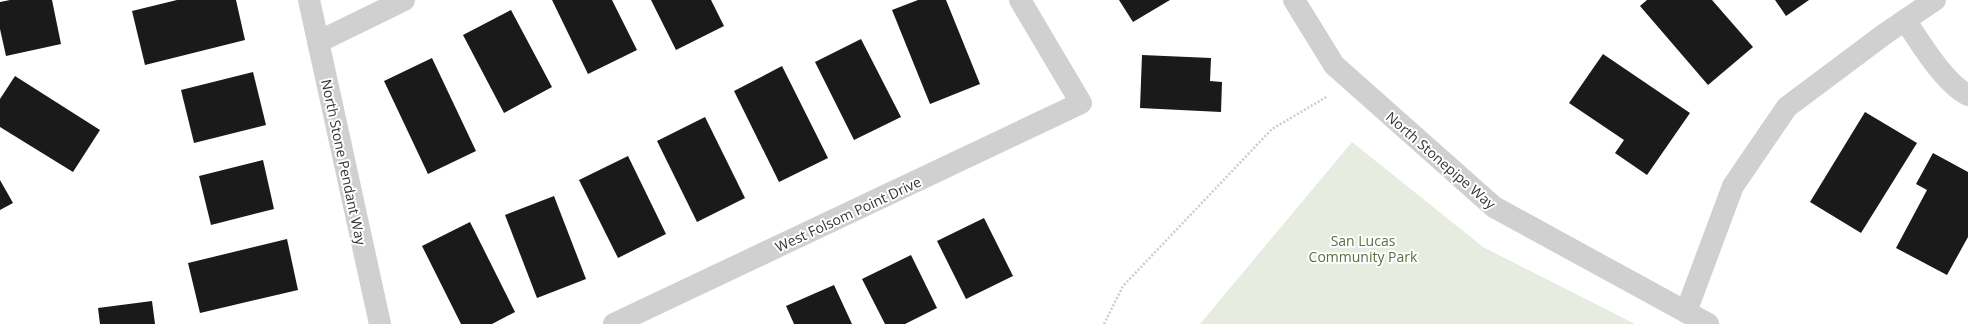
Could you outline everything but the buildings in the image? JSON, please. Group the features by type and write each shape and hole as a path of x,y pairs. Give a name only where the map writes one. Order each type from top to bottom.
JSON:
{"street":[{"name":"North Stone Pendant Way","path":"309,0 380,324"},
{"path":"318,42 404,0"},
{"name":"West Folsom Point Drive","path":"614,324 1081,103 1020,0"},
{"name":"North Stonepipe Way","path":"1294,0 1334,65 1494,207 1708,324"},
{"path":"1686,312 1733,186 1787,107 1905,20 1935,0"},
{"path":"1905,20 1936,65 1962,92 1968,96"}],"path":[{"path":"1104,324 1123,286 1272,129 1352,82"}],"green space":[{"name":"San Lucas Community Park","path":"1352,142 1483,247 1635,324 1200,324"}]}
